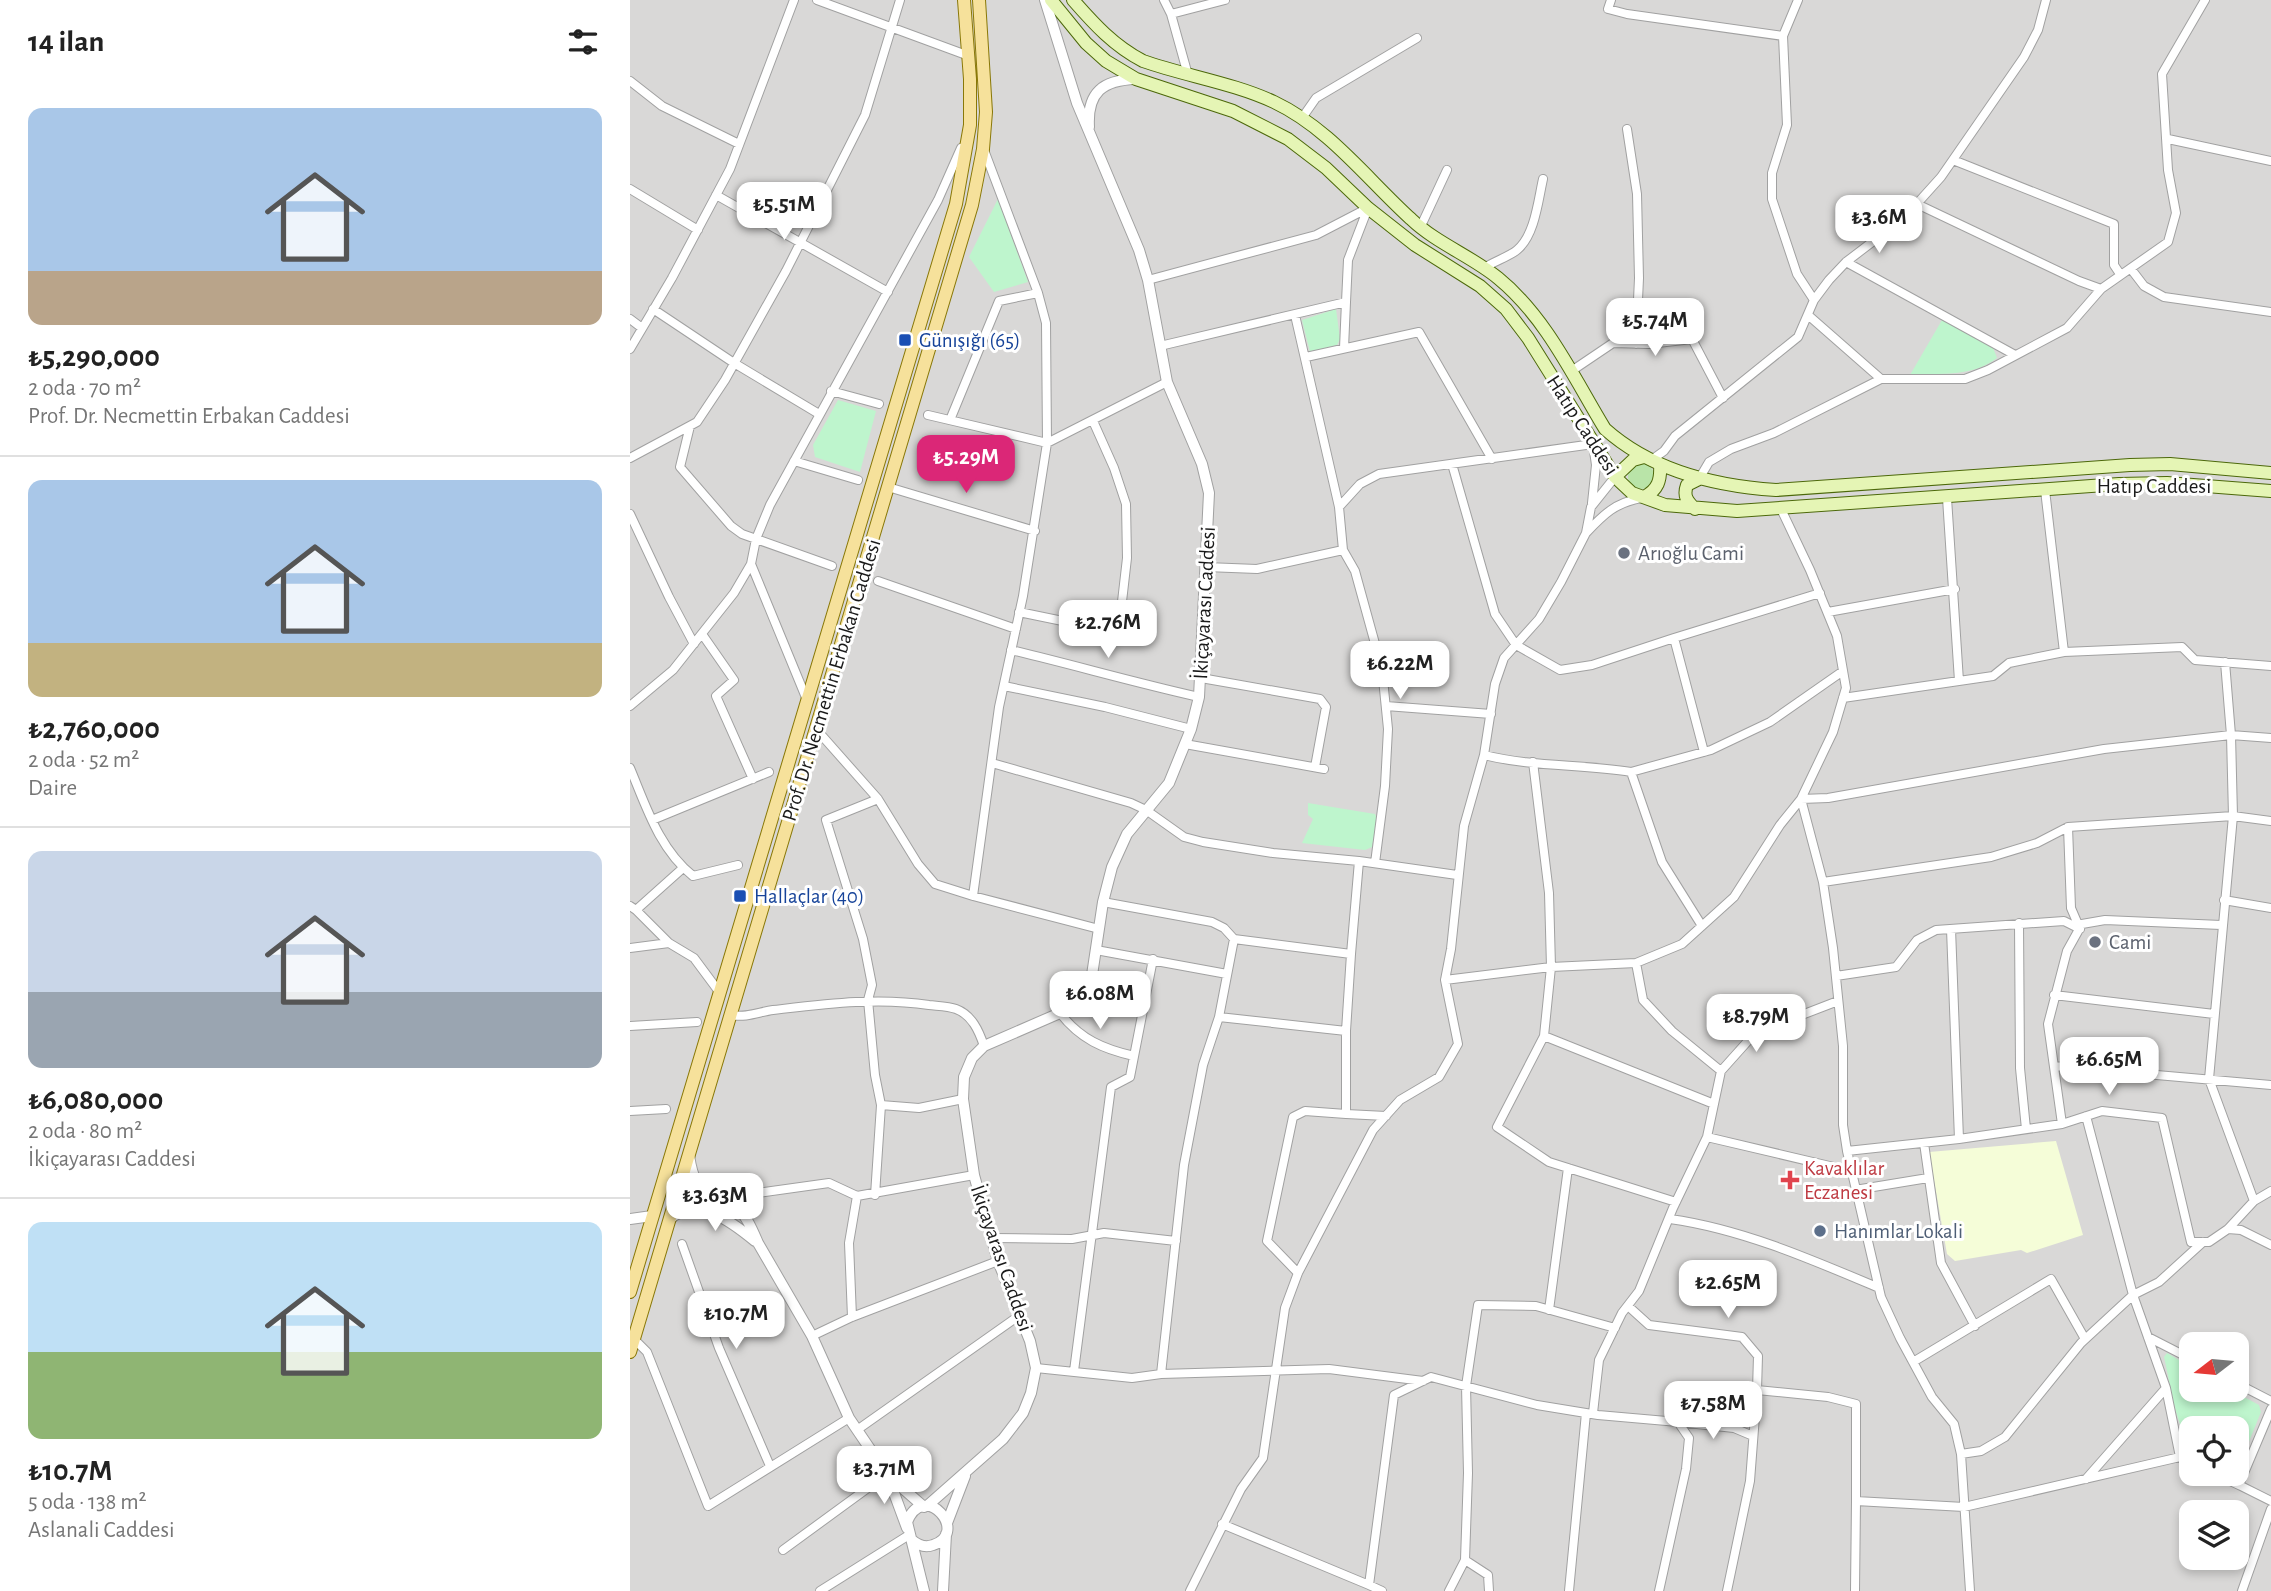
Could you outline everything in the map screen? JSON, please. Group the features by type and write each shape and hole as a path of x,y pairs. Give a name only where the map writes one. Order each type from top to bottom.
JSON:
{"main road":[{"name":"Prof. Dr. Necmettin Erbakan Caddesi","path":"630,1292 956,204 970,125 969,56 964,0"},
{"name":"Prof. Dr. Necmettin Erbakan Caddesi","path":"630,1352 972,205 983,149 986,89 979,0"},
{"name":"Hatıp Caddesi","path":"1051,0 1086,43 1106,61 1136,79 1233,111 1288,139 1415,245 1480,286 1506,309 1528,338 1615,477 1632,493 1665,505 1737,511 2167,483 2271,491"},
{"name":"Hatıp Caddesi","path":"1073,0 1100,31 1128,53 1143,61 1241,89 1275,103 1302,118 1341,149 1420,228 1483,268 1519,297 1540,323 1605,429 1619,442 1651,461 1699,479 1742,488 1776,490 2130,465 2170,464 2271,473"},
{"path":"1615,477 1633,460 1651,461 1659,483 1644,497"},
{"path":"1695,509 1686,500 1684,492 1687,485 1699,479"}],"street":[{"path":"630,349 730,169 793,0"},
{"path":"817,0 969,56"},
{"path":"630,458 697,422 734,363 801,242 865,115 900,0"},
{"name":"İkiçayarası Caddesi","path":"1036,1368 1020,1315 998,1261 974,1175 963,1099 964,1077 972,1058 984,1046 1060,1013 1079,1000 1092,975 1103,902 1112,867 1127,834 1168,783 1191,729 1199,697 1209,494 1202,464 1167,382 1148,280 1139,250 1077,103 1045,0"},
{"path":"1164,0 1171,14 1188,75"},
{"path":"1171,14 1225,0"},
{"path":"1611,0 1608,9 1627,14 1783,36"},
{"path":"1798,0 1783,36 1787,125 1772,173 1772,199 1797,274 1815,300"},
{"path":"1651,461 1664,451 1675,436 1798,337 1815,300 1846,261 1905,217 1917,204 1953,160 2024,57 2038,30 2046,0"},
{"path":"1699,479 1709,462 1731,449 1774,433 1881,379 1965,379 1988,370 2067,328 2101,289 2168,242 2176,213 2168,170 2162,74 2205,0"},
{"path":"1302,118 1316,98 1417,38"},
{"path":"1089,130 1090,105 1098,91 1111,82 1136,79"},
{"path":"630,81 662,106 739,144"},
{"path":"630,706 673,670 734,593 751,564 756,539 770,505 938,200 970,125"},
{"path":"1627,129 1637,194 1639,278 1636,344"},
{"path":"2168,139 2238,152 2271,162"},
{"path":"973,896 1004,686 1035,531 1047,443 1046,323 1038,293 983,149"},
{"path":"1953,160 2114,224 2114,265 2120,274"},
{"path":"1420,228 1447,170"},
{"path":"1483,268 1515,252 1524,242 1534,218 1543,179"},
{"path":"630,189 698,229"},
{"path":"716,195 888,292"},
{"path":"1917,204 2101,289"},
{"path":"1148,280 1316,235 1368,208"},
{"path":"1344,348 1348,260 1368,208"},
{"path":"1846,261 2015,355"},
{"path":"2131,268 2144,286 2164,297 2271,312"},
{"path":"950,420 999,301 1038,293"},
{"path":"1160,346 1346,302"},
{"path":"653,309 734,363 819,414"},
{"path":"1295,315 1339,507 1343,550 1355,571 1382,669 1388,729 1385,786 1375,863"},
{"path":"1808,315 1881,379"},
{"path":"630,320 642,328"},
{"path":"1306,357 1419,332 1492,459"},
{"path":"1570,372 1613,343 1636,344 1692,339 1723,398"},
{"path":"929,415 1047,443 1167,382"},
{"path":"831,391 878,404"},
{"path":"1019,612 1111,631 1120,619 1127,558 1126,505 1114,468 1093,421"},
{"path":"690,426 680,467 731,526 742,534 832,566"},
{"path":"1339,507 1360,484 1379,474 1593,444 1596,466 1586,533"},
{"path":"794,461 858,480"},
{"path":"1452,464 1495,614 1516,645 1560,670 1592,665 1821,593"},
{"path":"1591,507 1615,477"},
{"path":"888,487 1035,531"},
{"path":"2045,489 2064,652"},
{"path":"1190,1591 1241,1489 1263,1458 1285,1308 1298,1273 1373,1130 1400,1100 1439,1077 1458,1044 1445,980 1451,949 1457,875 1464,826 1484,755 1495,684 1504,658 1538,619 1586,533 1603,514 1622,501 1644,497"},
{"path":"1947,498 1959,681"},
{"path":"1445,980 1551,967 1636,963 1682,944 1734,897 1780,825 1801,799 1833,732 1846,688 1838,636 1781,509"},
{"path":"630,514 668,597 694,643"},
{"path":"1206,568 1257,569 1343,550"},
{"path":"751,564 807,700"},
{"path":"878,581 1016,629"},
{"path":"1828,612 1955,589"},
{"path":"702,634 734,680 716,695 754,779"},
{"path":"1674,638 1704,752"},
{"path":"1843,698 1993,676 2009,663 2064,652 2182,647 2195,660 2271,666"},
{"path":"1012,650 1072,664 1138,684 1199,697"},
{"path":"2225,662 2231,735 2233,817 2209,1079 2254,1202"},
{"path":"1484,755 1507,761 1631,772 1704,752 1770,722 1843,671"},
{"path":"1185,744 1320,768 1326,707 1320,699 1201,678"},
{"path":"1004,686 1105,707 1191,729"},
{"path":"1386,706 1491,714"},
{"path":"816,729 878,799 926,875 935,884 1100,929"},
{"path":"1801,799 1828,798 2104,749 2231,735 2271,738"},
{"path":"1533,762 1549,893 1551,967 1544,1036 1497,1127 1549,1162 1676,1202"},
{"path":"992,763 1119,799 1146,810 1184,837 1203,842 1457,875"},
{"path":"630,768 657,834 683,868 693,876 738,864"},
{"path":"652,820 769,772"},
{"path":"1631,772 1662,862 1702,926"},
{"path":"875,1195 881,1105 875,1075 868,1000 872,985 863,939 826,820 878,799"},
{"path":"1801,799 1823,882 1836,976 1843,1046 1843,1125 1855,1190 1879,1289 1895,1328 1932,1397 1954,1424 1961,1454 1970,1591"},
{"path":"1823,882 1991,856 2037,843 2068,827 2233,817 2271,821"},
{"path":"2068,827 2071,908 2080,929"},
{"path":"1346,1114 1346,1031 1359,861"},
{"path":"683,868 633,908 668,943 694,958 720,993"},
{"path":"2224,900 2271,908"},
{"path":"1103,902 1212,922 1224,928 1234,939 1351,954"},
{"path":"2062,1124 2048,1024 2067,951 2082,924 2105,920 2221,925"},
{"path":"1836,976 1896,967 1917,940 1936,930 2064,921 2080,929"},
{"path":"2019,923 2020,1068 2026,1129"},
{"path":"1951,929 1959,1139"},
{"path":"1161,1374 1186,1152 1203,1065 1219,1017 1234,939"},
{"path":"630,948 668,943"},
{"path":"1096,950 1227,974"},
{"path":"1074,1371 1111,1087 1130,1077 1153,959"},
{"path":"1636,963 1643,1000 1672,1031 1721,1071"},
{"path":"2054,995 2214,1014"},
{"path":"731,1015 747,1016 770,1010 868,1000 916,1003 956,1009 970,1018 984,1046"},
{"path":"1569,1591 1589,1413 1599,1360 1615,1328 1639,1291 1676,1202 1707,1137 1721,1071 1755,1033 1838,1001"},
{"path":"1060,1013 1071,1028 1091,1042 1111,1051 1134,1056"},
{"path":"1219,1017 1346,1031"},
{"path":"630,1026 697,1022"},
{"path":"1544,1036 1714,1104"},
{"path":"2054,1066 2271,1086"},
{"path":"881,1105 919,1108 963,1099"},
{"path":"630,1111 666,1109"},
{"path":"1298,1273 1267,1241 1293,1117 1305,1111 1386,1116"},
{"path":"1847,1151 2062,1124 2102,1111 2162,1118 2190,1242 2209,1242 2228,1229 2254,1202 2271,1191"},
{"path":"2086,1116 2133,1295 2166,1388 2179,1452"},
{"path":"1707,1137 1851,1171"},
{"path":"1924,1143 1941,1263 1975,1326"},
{"path":"689,1154 695,1179 701,1188 722,1198 741,1212 812,1336 849,1418 887,1474 909,1534 924,1591"},
{"path":"1549,1310 1568,1168"},
{"path":"722,1198 829,1183 858,1196 875,1195 974,1175"},
{"path":"1855,1190 1928,1178"},
{"path":"852,1317 849,1243 858,1196"},
{"path":"669,1220 685,1209 704,1210 758,1242"},
{"path":"630,1219 652,1216"},
{"path":"1670,1219 1729,1232 1824,1265 1879,1289"},
{"path":"2228,1229 2241,1230 2271,1245"},
{"path":"992,1238 1072,1239 1093,1234 1128,1234 1176,1241"},
{"path":"1961,1454 1981,1451 2006,1437 2085,1339 2133,1295 2159,1282 2203,1242"},
{"path":"682,1244 719,1348 770,1466"},
{"path":"812,1336 852,1317 998,1261"},
{"path":"1913,1362 2051,1279 2085,1339"},
{"path":"1449,1591 1465,1560 1468,1473 1466,1386 1478,1305 1536,1306 1615,1328"},
{"path":"1628,1306 1649,1325 1742,1337 1758,1356 1750,1481 1727,1591"},
{"path":"857,1430 1020,1315"},
{"path":"2148,1337 2179,1353"},
{"path":"634,1339 648,1352 708,1506 849,1418"},
{"path":"968,1470 956,1494 941,1541 930,1546 917,1544 909,1534 910,1516 1003,1439 1023,1413 1036,1368 1132,1378 1161,1374 1329,1369 1423,1381"},
{"path":"1368,1586 1394,1395 1431,1377 1537,1405 1734,1428 1753,1436"},
{"path":"2086,1479 2166,1388"},
{"path":"1757,1390 1828,1397 1856,1404 1855,1591"},
{"path":"2249,1390 2271,1401"},
{"path":"2249,1461 2271,1409"},
{"path":"1659,1591 1686,1469 1689,1438 1678,1423"},
{"path":"1856,1501 1964,1507 2179,1457"},
{"path":"887,1474 925,1506 940,1511 947,1526 943,1591"},
{"path":"783,1550 887,1474"},
{"path":"2241,1486 2271,1501"},
{"path":"2242,1591 2271,1508"},
{"path":"1222,1524 1381,1591"},
{"path":"820,1591 909,1534"},
{"path":"1465,1560 1488,1575 1489,1591"}],"shaded area":[{"path":"630,0 2271,0 2271,1591 630,1591"},
{"path":"998,199 1028,282 994,292 969,257"},
{"path":"1336,309 1340,339 1337,345 1310,352 1302,320"},
{"path":"1942,320 1992,345 1997,358 1967,371 1910,375"},
{"path":"838,400 876,411 860,472 815,457 813,445"},
{"path":"1308,803 1375,814 1377,820 1372,847 1365,850 1302,843 1313,819 1308,815"},
{"path":"2056,1141 2083,1235 2027,1253 2021,1250 1955,1261 1947,1254 1929,1152"},
{"path":"2167,1353 2179,1360 2179,1402 2249,1402 2249,1400 2259,1405 2261,1412 2249,1442 2249,1416 2179,1416 2179,1419 2164,1357"}],"green space":[{"path":"1641,463 1650,467 1654,476 1650,485 1641,489 1632,485 1628,476 1632,467"}],"place":[{"name":"Günışığı (65)","path":"905,340"},
{"name":"Arıoğlu Cami","path":"1624,553"},
{"name":"Hallaçlar (40)","path":"740,896"},
{"name":"Cami","path":"2095,942"},
{"name":"Kavaklılar Eczanesi","path":"1790,1180"},
{"name":"Hanımlar Lokali","path":"1820,1231"}]}
